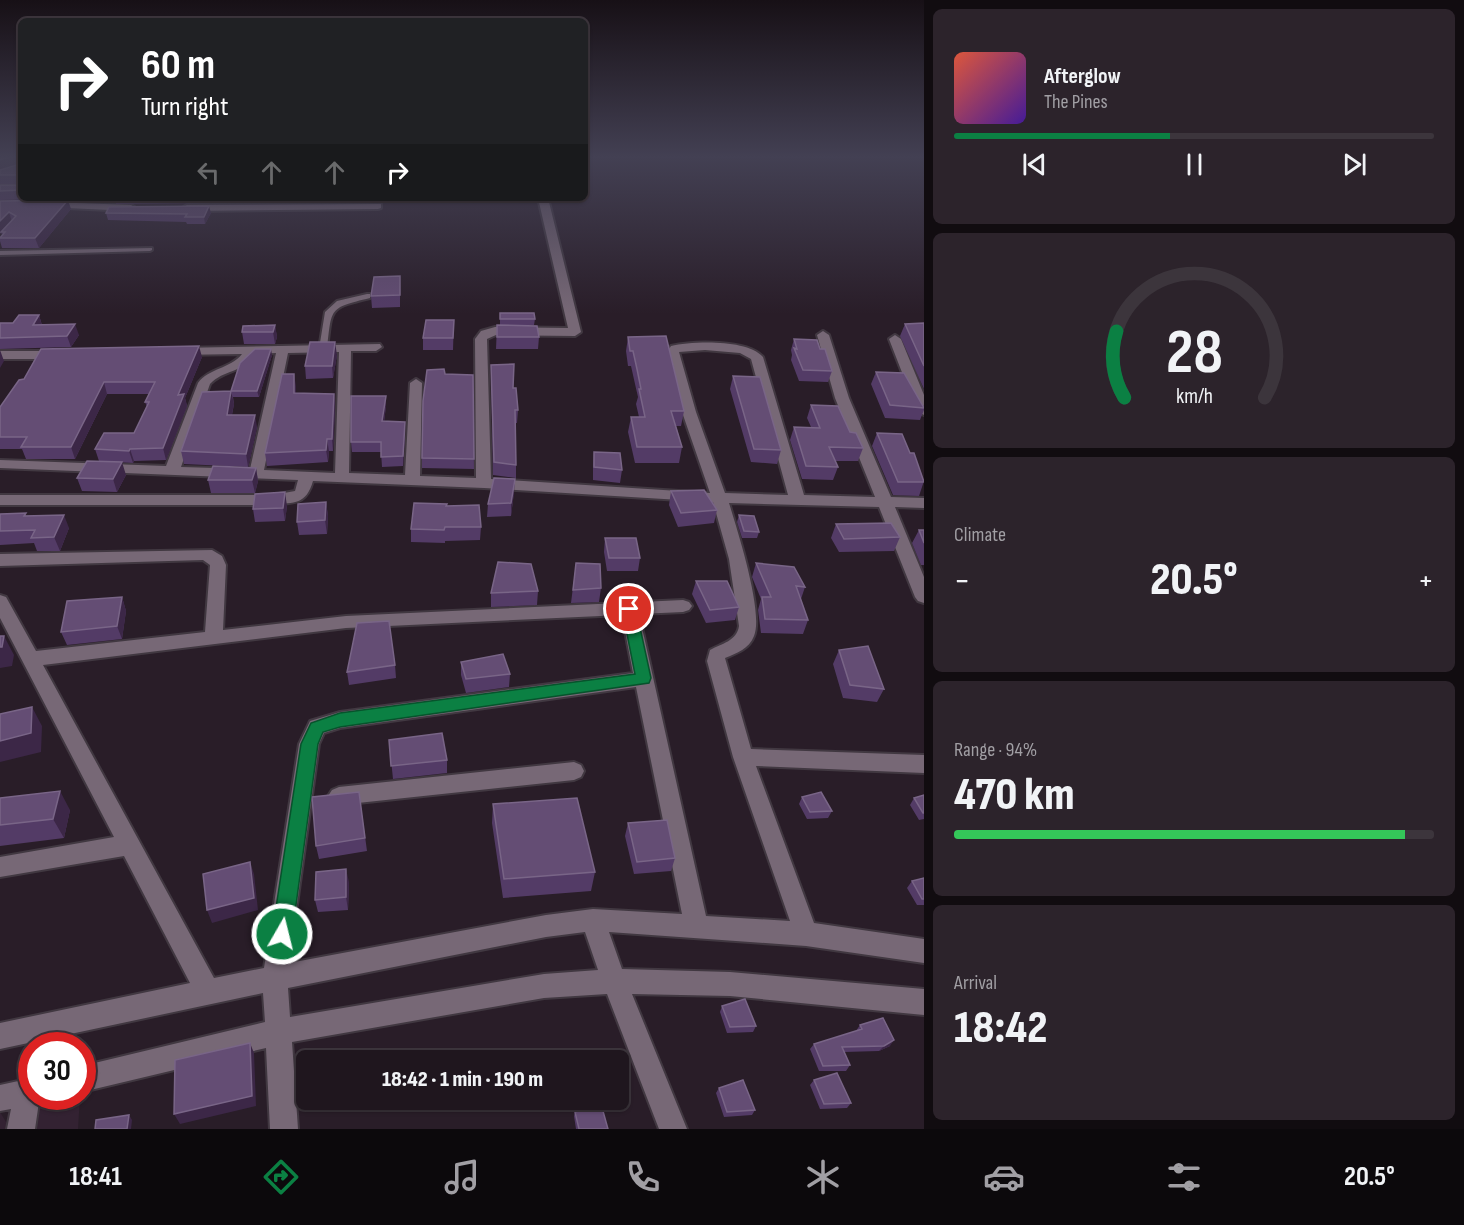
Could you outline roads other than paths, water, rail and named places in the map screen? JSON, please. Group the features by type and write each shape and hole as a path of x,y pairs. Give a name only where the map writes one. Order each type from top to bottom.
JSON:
{"street":[{"path":"376,220 377,209"},
{"path":"484,483 481,339 485,334 495,331 575,332 546,209"},
{"path":"823,335 842,398 924,597"},
{"path":"895,339 924,411"},
{"path":"171,352 376,347"},
{"path":"342,477 345,348"},
{"path":"797,499 757,357 753,353 738,349 675,349 673,352 681,392 720,498 741,575 747,632 742,641 716,655 716,661 743,757 806,934"},
{"path":"172,471 204,383 214,375 241,365 251,350"},
{"path":"256,474 283,350"},
{"path":"0,355 68,354"},
{"path":"412,481 416,383"},
{"path":"0,464 484,483 720,498 924,503"},
{"path":"0,500 273,500 296,497 302,493 307,476"},
{"path":"0,560 195,553 212,556 218,565 214,636"},
{"path":"0,601 207,992"},
{"path":"0,648 27,651 214,636 369,620 683,606"},
{"path":"629,609 696,926"},
{"path":"284,1129 276,986 311,736 317,728 327,723 644,678"},
{"path":"743,757 924,764"},
{"path":"301,800 574,771"},
{"path":"0,867 129,845"},
{"path":"0,1036 207,992 276,986 546,926 596,930 696,926 806,934 924,951"},
{"path":"596,930 612,976 674,1129"},
{"path":"96,1075 278,1028 612,976 730,984 924,1002"},
{"path":"0,1098 18,1094"},
{"path":"21,1129 25,1110"}],"lane":[{"path":"0,253 150,249"},
{"path":"323,348 328,314 340,303 367,296"}]}
